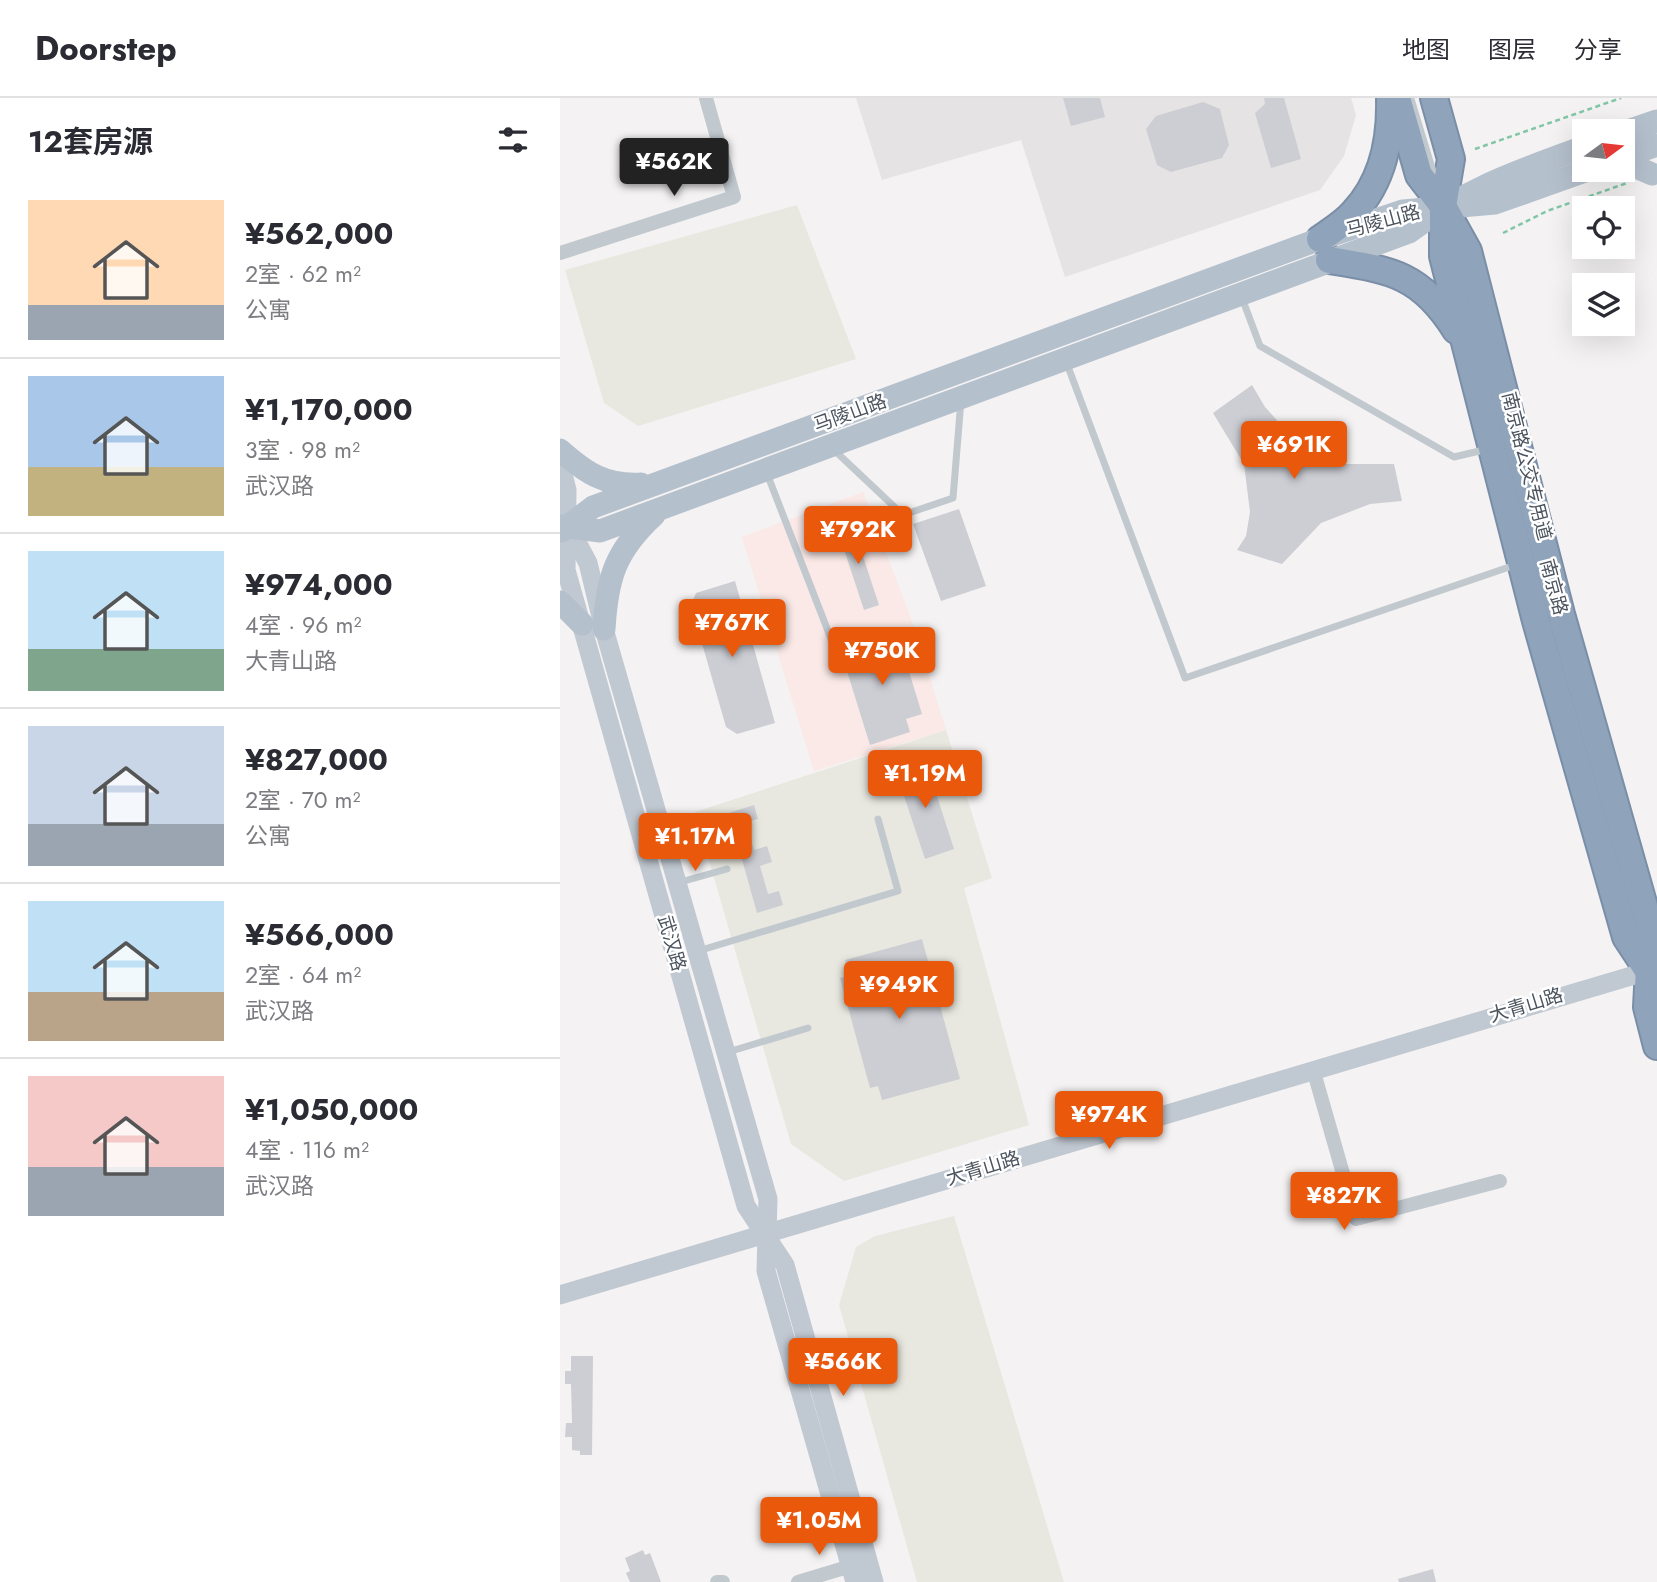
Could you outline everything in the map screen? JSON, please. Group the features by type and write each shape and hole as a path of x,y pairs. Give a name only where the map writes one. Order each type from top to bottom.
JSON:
{"highway":[{"path":"1390,98 1390,125 1379,175 1325,250 1410,279 1441,306 1466,347"},
{"name":"南京路","path":"1397,98 1419,174 1443,206 1468,251 1560,614 1651,931 1652,977 1647,1007 1657,1046"},
{"name":"南京路","path":"1434,98 1451,159 1443,206 1443,256 1521,563 1626,937 1652,977"}],"main road":[{"path":"1635,129 1657,121"},
{"path":"1635,154 1657,145"},
{"name":"马陵山路","path":"562,525 593,507 658,483 1325,250 1409,232 1443,206 1489,181 1572,151"},
{"path":"1635,165 1654,173"},
{"path":"1443,206 1495,203 1572,176"},
{"name":"马陵山路","path":"562,525 600,531 1240,294 1325,250"},
{"path":"560,450 582,470 618,486 658,483"},
{"name":"武汉路","path":"560,463 567,490 562,525 566,570 593,627 677,883 726,1052 768,1199 766,1271 853,1574"},
{"path":"560,601 593,627 616,561 634,534 662,508"},
{"name":"武汉路","path":"593,627 746,1206 785,1265 874,1582"},
{"name":"大青山路","path":"560,1295 1312,1069 1652,977"}],"street":[{"path":"560,253 734,197 706,98"},
{"path":"1312,1069 1356,1219 1500,1181"},
{"path":"798,1582 853,1574"},
{"path":"717,1582 723,1582"}],"lane":[{"path":"1410,98 1452,242"},
{"path":"1240,294 1260,346 1454,457 1492,448"},
{"path":"1066,360 1185,678 1521,563"},
{"path":"830,446 903,515 953,498 961,398"},
{"path":"765,470 833,644"},
{"path":"697,952 898,891 878,819"},
{"path":"677,883 727,869"},
{"path":"1638,934 1652,977 1657,1004"},
{"path":"726,1052 808,1028"}],"path":[{"path":"1475,149 1621,98"},
{"path":"1503,233 1547,211 1654,173"}],"shaded area":[{"path":"856,98 1351,98 1356,115 1344,156 1320,190 1065,277 1021,140 882,180"},
{"path":"797,205 856,359 638,426 604,403 565,270"},
{"path":"863,492 913,624 946,730 814,771 742,537"},
{"path":"946,730 992,878 964,888 1029,1125 844,1181 791,1144 695,812"},
{"path":"954,1216 1064,1582 917,1582 839,1305 856,1247 875,1236"}],"building":[{"path":"1063,98 1100,98 1105,117 1071,126"},
{"path":"1264,98 1284,98 1301,159 1271,168 1255,113 1265,104"},
{"path":"1203,102 1220,109 1229,145 1222,158 1171,172 1157,165 1146,129 1156,116"},
{"path":"1252,385 1265,407 1298,444 1343,464 1394,464 1402,501 1370,504 1321,523 1282,564 1237,550 1246,536 1250,512 1244,464 1213,413"},
{"path":"959,509 986,586 941,601 913,524"},
{"path":"852,523 879,605 864,610 837,528"},
{"path":"735,581 775,723 737,734 726,727 691,605 696,593"},
{"path":"896,629 922,714 906,719 910,732 870,745 841,652"},
{"path":"926,762 954,849 925,859 896,772"},
{"path":"754,805 758,819 746,822 754,850 767,846 772,862 760,866 768,894 779,891 783,905 757,913 729,813"},
{"path":"922,939 960,1079 882,1100 878,1086 870,1088 840,978 849,976 845,960"},
{"path":"571,1356 593,1356 592,1455 580,1455 580,1451 572,1450 572,1437 565,1437 566,1423 572,1423 571,1384 565,1384 565,1371 571,1371"},
{"path":"643,1550 645,1555 650,1553 661,1582 630,1582 626,1573 630,1571 625,1558"},
{"path":"1433,1569 1436,1582 1399,1582 1398,1579"}]}
